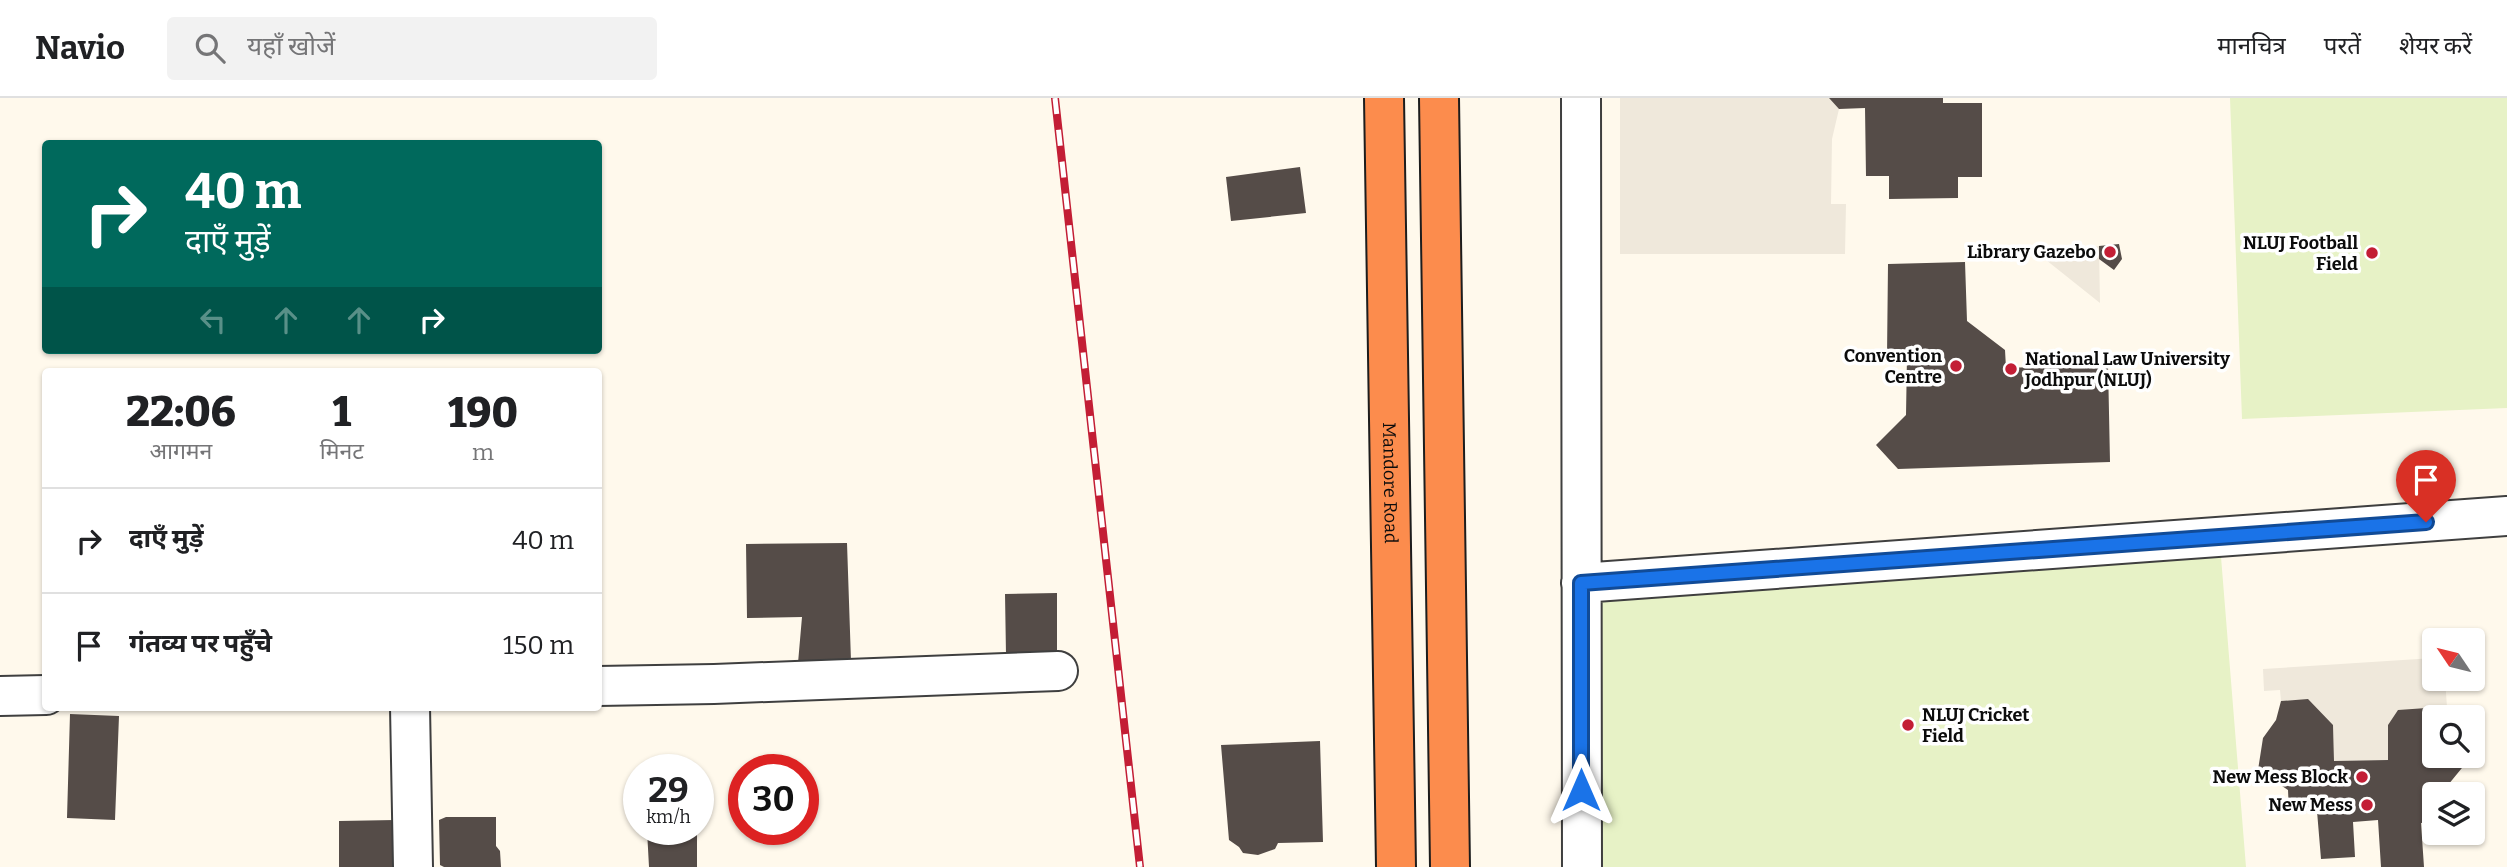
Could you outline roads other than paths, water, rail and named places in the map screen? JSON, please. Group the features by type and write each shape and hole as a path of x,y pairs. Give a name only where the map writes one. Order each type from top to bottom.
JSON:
{"highway":[{"name":"Mandore Road","path":"1384,98 1396,867"},
{"path":"1439,98 1450,867"}],"street":[{"path":"1581,98 1582,867"},
{"path":"1581,583 2507,516"},
{"path":"602,686 1058,671"},
{"path":"0,696 42,695"},
{"path":"410,711 413,867"}],"railway":[{"path":"1055,98 1140,867"}],"place":[{"name":"Library Gazebo","path":"2110,252"},
{"name":"NLUJ Football Field","path":"2372,253"},
{"name":"Convention Centre","path":"1956,366"},
{"name":"National Law University Jodhpur (NLUJ)","path":"2011,369"},
{"name":"NLUJ Cricket Field","path":"1908,725"},
{"name":"New Mess Block","path":"2362,777"},
{"name":"New Mess","path":"2367,805"}]}
